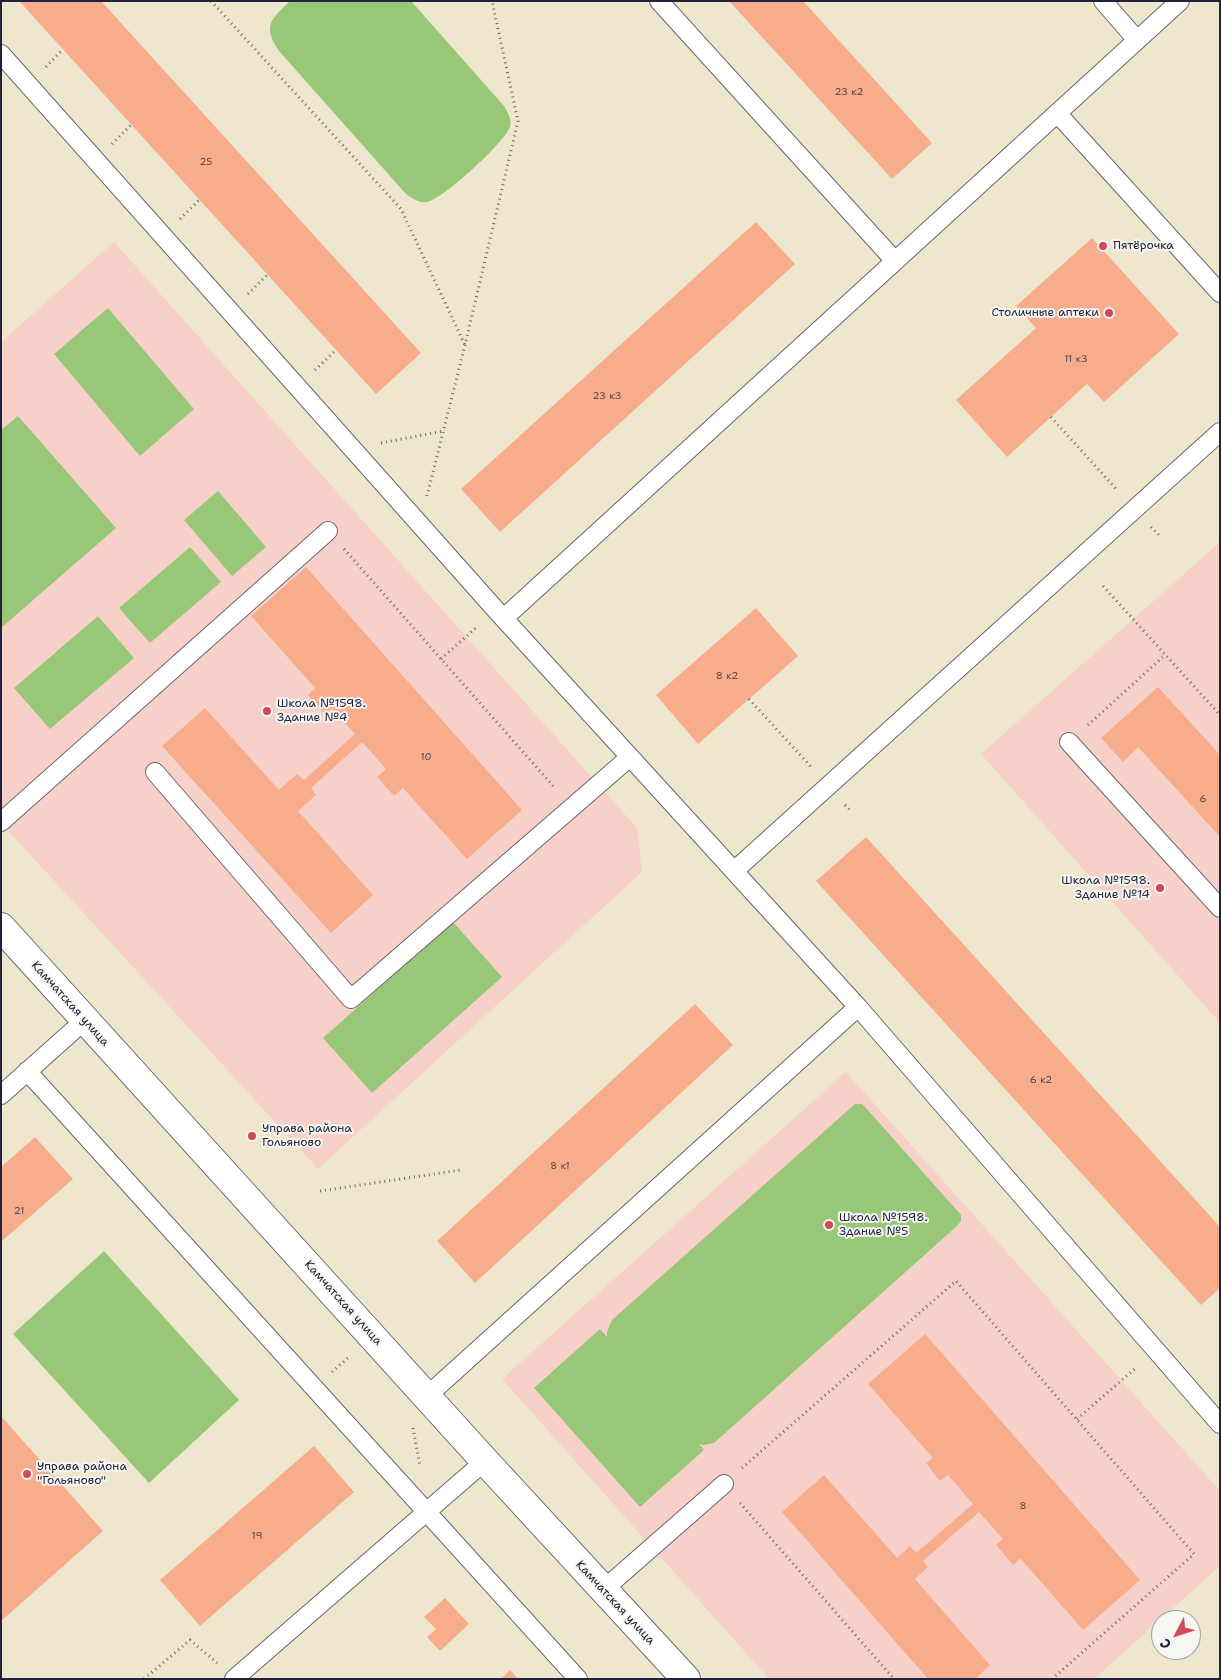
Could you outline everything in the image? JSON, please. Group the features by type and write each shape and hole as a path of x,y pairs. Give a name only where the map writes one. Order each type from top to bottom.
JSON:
{"street":[{"name":"Камчатская улица","path":"1,927 485,1461 686,1679"}],"lane":[{"path":"659,1 895,261"},
{"path":"1103,1 1137,40"},
{"path":"500,614 895,261 1180,1"},
{"path":"4,63 858,1008 1218,1418"},
{"path":"1057,113 1220,293"},
{"path":"734,871 1220,432"},
{"path":"1,822 328,531"},
{"path":"1069,742 1220,908"},
{"path":"155,772 351,999 630,757"},
{"path":"426,1396 858,1008"},
{"path":"1,1095 85,1020"},
{"path":"27,1071 428,1511 578,1679"},
{"path":"234,1678 485,1461"},
{"path":"604,1590 724,1484"}],"path":[{"path":"211,1 401,209 466,345"},
{"path":"425,502 466,345 518,122 492,1"},
{"path":"42,71 62,50"},
{"path":"108,148 131,124"},
{"path":"176,223 199,200"},
{"path":"243,298 267,275"},
{"path":"311,374 336,350"},
{"path":"1051,417 1159,536"},
{"path":"374,444 444,431"},
{"path":"328,531 572,807"},
{"path":"1103,586 1220,715"},
{"path":"441,659 500,614"},
{"path":"1069,742 1165,655"},
{"path":"749,699 851,811"},
{"path":"320,1191 460,1170"},
{"path":"894,1679 724,1484 956,1281 1194,1554 1052,1679"},
{"path":"1077,1419 1122,1381"},
{"path":"144,1679 190,1640 234,1678"}],"shaded area":[{"name":"Школа №1598. Здание №4","path":"114,242 637,828 642,872 318,1169 1,823 1,342"},
{"name":"Школа №1598. Здание №14","path":"1220,542 1220,1023 981,754"},
{"name":"Школа №1598. Здание №5","path":"846,1072 1220,1491 1220,1566 1171,1610 1151,1610 1151,1628 1094,1679 769,1679 502,1379"}],"green space":[{"path":"290,1 411,1 504,106 510,121 510,127 506,134 485,157 446,192 427,202 411,198 279,51 271,35 271,23"},
{"path":"108,308 194,409 140,456 54,354"},
{"path":"18,416 116,528 1,628 1,430"},
{"path":"218,491 266,547 232,576 184,520"},
{"path":"190,547 221,582 150,643 119,608"},
{"path":"98,616 134,658 50,729 14,688"},
{"path":"453,922 502,977 372,1093 323,1038"},
{"path":"855,1104 862,1104 866,1108 961,1215 961,1221 714,1443 699,1444 704,1450 640,1507 534,1388 600,1329 607,1337 612,1320"},
{"path":"104,1251 239,1400 149,1483 13,1334"}],"building":[{"path":"19,1 101,1 421,353 376,394"},
{"path":"729,1 803,1 932,143 892,179"},
{"path":"756,222 795,264 500,532 461,489"},
{"path":"1092,238 1179,334 1104,402 1087,384 1007,457 956,400 1036,328 1016,306"},
{"path":"306,567 522,810 467,859 403,788 394,796 377,777 386,769 362,742 311,788 316,795 298,811 373,895 331,933 162,746 205,708 279,790 297,774 304,780 355,734 332,708 325,714 308,695 315,688 251,616"},
{"path":"756,608 798,656 698,744 656,695"},
{"path":"1158,687 1220,755 1220,837 1138,747 1123,762 1101,738"},
{"path":"866,837 1220,1227 1220,1288 1201,1305 816,881"},
{"path":"695,1004 733,1045 475,1283 437,1241"},
{"path":"35,1137 73,1179 1,1242 1,1167"},
{"path":"925,1334 1140,1580 1083,1630 1020,1558 1013,1565 996,1545 1003,1539 979,1512 923,1561 928,1567 915,1579 990,1665 975,1679 928,1679 782,1512 824,1475 897,1558 910,1546 916,1553 973,1504 948,1475 940,1481 926,1463 933,1458 868,1384"},
{"name":"Управа района \"Гольяново\"","path":"1,1416 103,1531 1,1621"},
{"path":"314,1446 354,1492 200,1626 160,1580"},
{"path":"445,1598 469,1624 440,1651 427,1637 436,1629 424,1617"},
{"path":"510,1670 518,1679 501,1679"}],"place":[{"name":"Пятёрочка","path":"1103,246"},
{"name":"Столичные аптеки","path":"1109,313"},
{"name":"Школа №1598. Здание №4","path":"267,711"},
{"name":"Школа №1598. Здание №14","path":"1160,888"},
{"name":"Управа района Гольяново","path":"252,1136"},
{"name":"Школа №1598. Здание №5","path":"829,1225"},
{"name":"Управа района \"Гольяново\"","path":"27,1474"}]}
